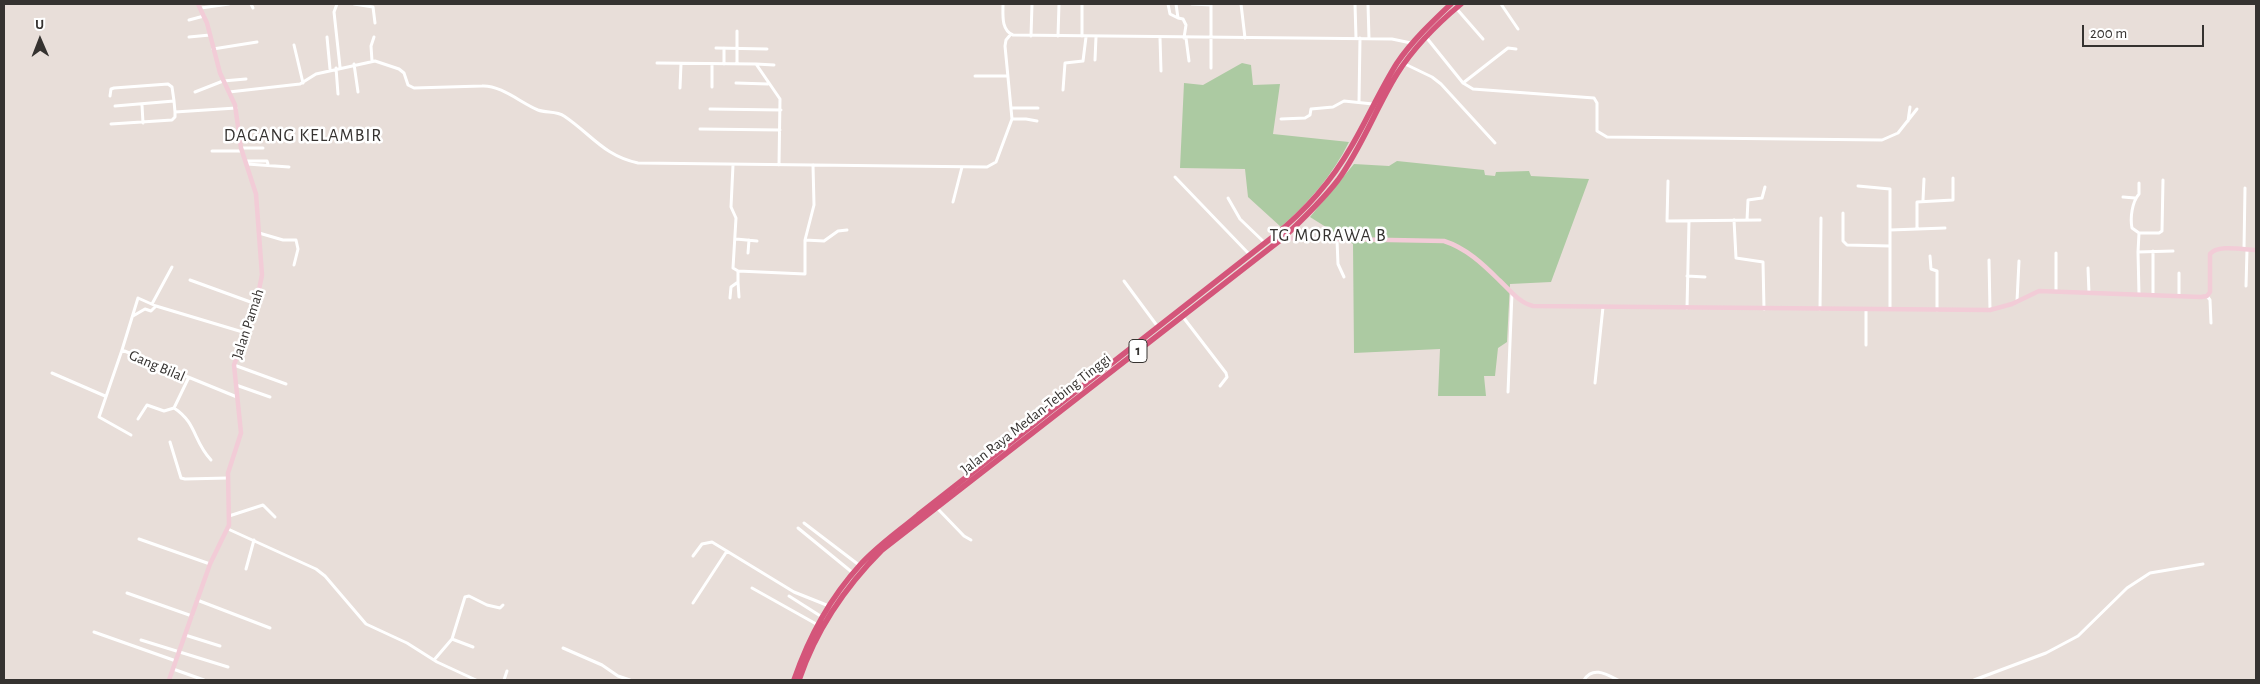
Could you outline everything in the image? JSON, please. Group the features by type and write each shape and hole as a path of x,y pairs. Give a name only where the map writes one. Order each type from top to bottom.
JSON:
{"highway":[{"name":"Jalan Raya Medan-Tebing Tinggi","path":"794,680 807,646 818,625 859,565 918,515 1159,328 1296,218 1330,181 1351,149 1398,62 1413,43 1456,5"},
{"name":"Jalan Raya Medan-Tebing Tinggi","path":"799,680 828,618 850,583 882,550 1283,238 1319,203 1338,180 1359,148 1386,92 1424,34"}],"street":[{"path":"199,6 228,4"},
{"path":"337,4 334,12 338,94"},
{"path":"354,4 373,7 375,23"},
{"path":"1003,4 1004,26 1011,34 1031,36 1358,38 1399,40 1413,43"},
{"path":"1031,36 1032,4"},
{"path":"1058,36 1059,4"},
{"path":"1063,90 1065,63 1083,62 1082,4"},
{"path":"1168,4 1170,14 1183,19 1185,23 1188,61"},
{"path":"1176,4 1178,18"},
{"path":"1192,4 1211,4 1211,68"},
{"path":"1241,4 1245,38"},
{"path":"1355,4 1360,102"},
{"path":"1368,4 1369,39"},
{"path":"1501,4 1518,30"},
{"path":"1456,5 1483,39"},
{"name":"Jalan Pamah","path":"199,6 205,16 223,81 236,108 242,150 257,197 262,275 256,304 234,365 241,433 228,478 228,529"},
{"path":"189,20 205,16"},
{"path":"736,64 737,31"},
{"path":"229,92 303,83 316,74 372,61 399,69 404,73 408,85 414,88 490,86 536,109 563,115 610,153 622,160 647,164 984,168 992,166 1012,119 1007,76 1006,43 1011,34"},
{"path":"1424,34 1463,83 1477,90 1591,97 1597,103 1598,131 1608,137 1870,140 1891,137 1898,133 1917,109"},
{"path":"189,37 210,35"},
{"path":"327,37 330,70"},
{"path":"372,61 371,46 374,37"},
{"path":"1095,60 1096,37"},
{"path":"1160,38 1161,71"},
{"path":"213,49 256,42"},
{"path":"294,45 303,83"},
{"path":"716,48 768,48"},
{"path":"724,48 724,64"},
{"path":"1463,83 1508,48 1516,48"},
{"path":"657,63 774,65"},
{"path":"354,64 358,92"},
{"path":"680,88 681,64"},
{"path":"712,64 712,87"},
{"path":"756,64 780,99 779,165"},
{"path":"1404,64 1434,78 1495,142"},
{"path":"975,76 1007,76"},
{"path":"195,92 223,81 246,78"},
{"path":"736,83 769,84"},
{"path":"110,96 111,89 114,88 168,84 172,87 175,112 175,117 172,120 111,124"},
{"path":"115,106 174,101"},
{"path":"1280,119 1305,118 1310,115 1311,109 1333,107 1343,101 1374,104"},
{"path":"142,105 143,123"},
{"path":"1908,121 1910,107"},
{"path":"175,112 236,108"},
{"path":"1012,108 1038,108"},
{"path":"710,109 781,110"},
{"path":"1012,119 1038,121"},
{"path":"700,129 780,130"},
{"path":"212,151 263,148"},
{"path":"246,163 289,167"},
{"path":"733,165 731,207 736,218 733,267 738,271 805,274 805,240 814,209 813,165"},
{"path":"953,202 962,167"},
{"path":"1175,177 1250,255"},
{"path":"1917,229 1916,204 1923,200 1953,200 1953,178"},
{"path":"1923,200 1924,179"},
{"path":"2139,183 2139,194 2135,198 2132,228 2139,233 2159,233 2162,231 2163,180"},
{"path":"1668,181 1667,221 1760,220"},
{"path":"1748,220 1748,200 1762,198 1764,186"},
{"path":"1858,186 1890,189 1890,309"},
{"path":"2244,188 2246,286"},
{"path":"2123,197 2135,198"},
{"path":"1228,198 1240,219 1265,243"},
{"path":"1843,213 1843,240 1847,245 1890,246"},
{"path":"1820,309 1821,218"},
{"path":"1687,309 1688,220"},
{"path":"1734,220 1736,258 1764,262 1764,309"},
{"path":"1890,230 1945,228"},
{"path":"805,240 827,240 835,232 847,230"},
{"path":"259,233 283,240 296,240 298,249 294,266"},
{"path":"2139,233 2139,295"},
{"path":"1283,238 1444,242 1460,248 1481,262 1512,293 1533,306 1687,309 1866,308 1990,310 2004,307 2034,292 2056,291 2089,294 2207,296"},
{"path":"736,239 757,241"},
{"path":"748,253 749,240"},
{"path":"1337,240 1338,264 1344,277"},
{"path":"2207,296 2210,292 2210,253 2219,249 2256,250"},
{"path":"2153,251 2153,296"},
{"path":"2138,252 2173,251"},
{"path":"2056,254 2056,291"},
{"path":"1930,256 1931,269 1937,272 1937,310"},
{"path":"1989,260 1990,310"},
{"path":"2017,301 2019,261"},
{"path":"132,316 145,308 153,310 172,267"},
{"path":"2088,268 2089,294"},
{"path":"738,271 738,298"},
{"path":"2179,273 2179,296"},
{"path":"1687,276 1705,277"},
{"path":"190,280 256,304"},
{"path":"1124,281 1159,328"},
{"path":"730,298 731,287 738,282"},
{"path":"1508,392 1512,293"},
{"path":"2207,296 2210,300 2211,323"},
{"path":"122,350 138,298 154,305 246,333"},
{"path":"1596,383 1603,307"},
{"path":"1866,308 1866,346"},
{"path":"1182,316 1226,373 1227,377 1220,386"},
{"name":"Gang Bilal","path":"131,435 100,418 105,396 122,350 188,379 237,397"},
{"path":"234,365 286,384"},
{"path":"52,373 105,396"},
{"path":"138,419 147,405 164,411 174,408 188,379"},
{"path":"236,384 270,397"},
{"path":"174,408 185,415 196,433 202,451 211,460"},
{"path":"170,442 181,478 228,478"},
{"path":"229,516 263,505 275,518"},
{"path":"936,508 964,536 971,540"},
{"path":"804,523 859,565"},
{"path":"798,528 853,573"},
{"path":"170,680 210,564 228,529 316,569 326,576 363,621 407,643 434,660 476,680"},
{"path":"139,539 210,564"},
{"path":"246,569 254,540"},
{"path":"693,556 702,544 707,541 712,542 794,592 829,607"},
{"path":"693,603 727,551"},
{"path":"1974,680 2046,653 2078,636 2116,598 2143,577 2156,572 2203,564"},
{"path":"752,588 818,625"},
{"path":"127,592 192,616"},
{"path":"434,660 452,639 462,604 467,596 487,605 500,608 503,605"},
{"path":"789,596 823,617"},
{"path":"197,600 270,628"},
{"path":"94,632 176,661"},
{"path":"185,635 220,646"},
{"path":"452,639 474,647"},
{"path":"140,640 228,667"},
{"path":"563,648 602,664 614,673 630,680"},
{"path":"173,669 204,680"},
{"path":"504,680 507,671"},
{"path":"1584,680 1591,673 1597,672 1618,680"}],"green space":[{"path":"1242,63 1251,65 1253,85 1280,84 1273,134 1349,142 1319,188 1281,227 1248,197 1245,169 1180,168 1184,83 1203,85"},
{"path":"1397,161 1484,170 1485,175 1495,176 1496,172 1529,171 1531,176 1589,179 1551,282 1510,284 1507,342 1498,348 1495,376 1484,376 1486,396 1438,396 1440,349 1354,353 1353,244 1310,217 1354,164 1389,166"}],"district":[{"name":"DAGANG KELAMBIR","path":"303,136"},
{"name":"TG MORAWA B","path":"1328,236"}]}
